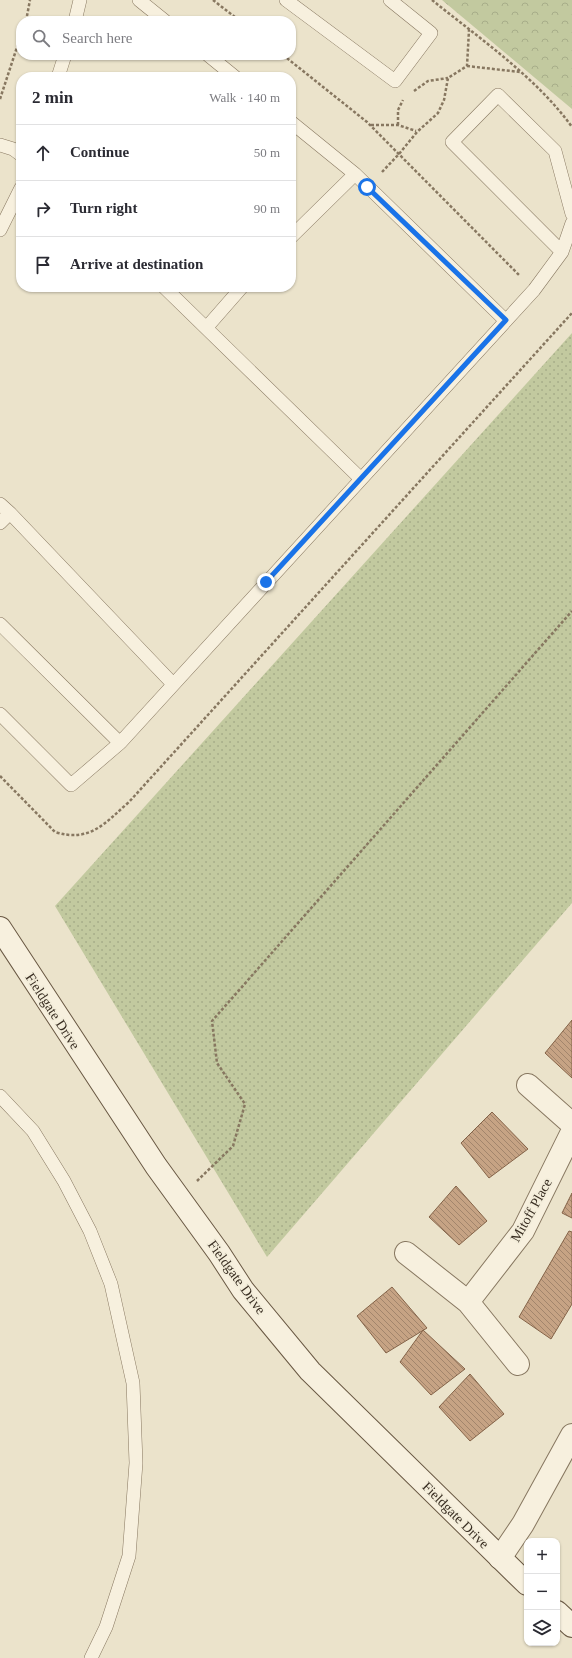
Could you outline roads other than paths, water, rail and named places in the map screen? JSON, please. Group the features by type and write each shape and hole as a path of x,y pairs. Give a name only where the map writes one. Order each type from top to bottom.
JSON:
{"street":[{"name":"Fieldgate Drive","path":"0,928 139,1140 219,1253 243,1290 310,1371 524,1581"},
{"path":"528,1085 572,1124"},
{"name":"Mitoff Place","path":"468,1302 523,1231 572,1132"},
{"path":"406,1253 468,1302 518,1364"},
{"path":"500,1558 523,1524 572,1435"},
{"path":"560,1615 572,1626"}],"lane":[{"path":"75,16 80,0"},
{"path":"140,0 160,16"},
{"path":"286,0 395,81 431,33 390,0"},
{"path":"60,72 63,60"},
{"path":"214,60 229,72"},
{"path":"562,252 452,142 498,95 555,150 572,214"},
{"path":"296,126 355,174 506,320"},
{"path":"0,145 16,152"},
{"path":"296,232 355,174"},
{"path":"0,230 16,198"},
{"path":"0,714 71,785 120,743 534,290 562,252 572,223"},
{"path":"169,292 361,479"},
{"path":"207,328 238,292"},
{"path":"0,504 173,684"},
{"path":"0,523 10,513"},
{"path":"0,624 120,743"},
{"path":"0,1096 33,1131 64,1181 90,1231 111,1284 133,1383 136,1463 129,1556 106,1627 91,1658"}]}
